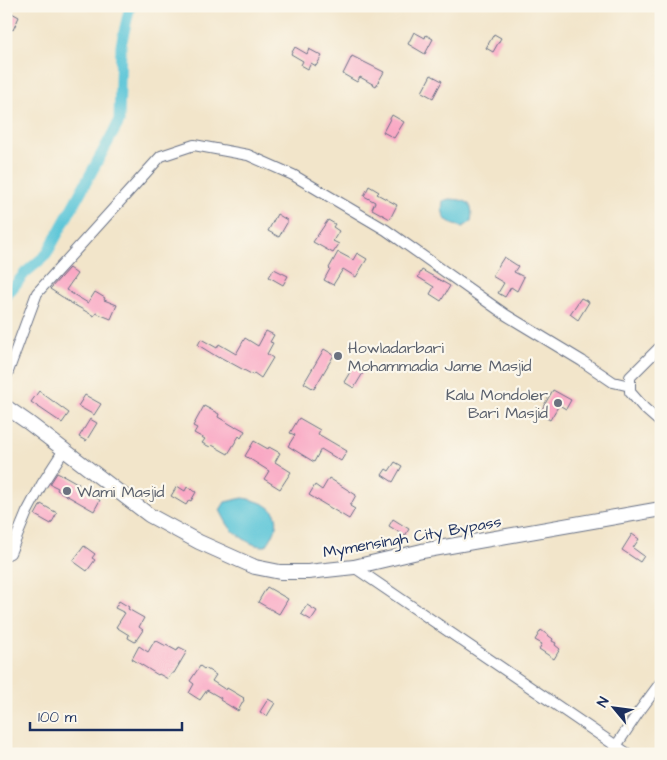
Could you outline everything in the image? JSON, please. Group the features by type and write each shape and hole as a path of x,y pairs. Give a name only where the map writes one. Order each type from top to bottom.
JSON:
{"highway":[{"name":"Mymensingh City Bypass","path":"6,407 149,515 199,542 255,567 280,572 308,572 354,567 422,552 661,509"}],"street":[{"path":"6,377 37,293 161,156 194,145 248,155 293,175 386,230 506,315 613,382 630,386"},
{"path":"661,346 630,377 630,392 661,423"},
{"path":"8,554 42,484 64,450"},
{"path":"354,567 621,751 638,713 661,682"}],"water":[{"path":"449,199 468,203 472,210 471,222 463,227 445,219 442,210 443,201"},
{"path":"243,498 263,504 275,513 276,527 266,546 247,541 237,534 230,528 220,510 225,502"}],"building":[{"path":"10,12 19,17 13,30 6,26 6,20"},
{"path":"414,32 425,38 426,35 433,39 425,54 408,44"},
{"path":"494,34 501,38 493,52 486,48"},
{"path":"295,47 307,54 309,49 322,56 316,66 311,63 308,69 301,65 303,61 291,54"},
{"path":"352,56 384,72 376,86 360,77 357,82 343,74"},
{"path":"431,75 442,81 433,98 422,92"},
{"path":"392,115 404,122 394,138 383,132"},
{"path":"369,186 379,192 377,194 397,205 390,219 372,209 375,202 364,196"},
{"path":"277,214 287,220 279,237 268,231"},
{"path":"328,220 335,224 333,227 339,231 333,241 339,244 333,253 313,242"},
{"path":"338,252 353,260 357,253 367,259 356,277 343,269 333,285 324,280"},
{"path":"504,257 518,266 514,272 524,277 517,291 511,287 505,297 498,293 504,283 492,276"},
{"path":"69,268 77,274 66,290 88,303 95,292 105,298 104,300 117,305 111,319 96,313 94,316 50,289"},
{"path":"274,269 288,276 283,285 269,277"},
{"path":"422,270 450,286 441,301 430,294 434,287 418,277"},
{"path":"581,298 589,302 578,320 570,314"},
{"path":"266,331 274,335 270,342 273,343 267,354 273,358 261,378 254,373 253,375 219,358 198,345 201,339 217,348 219,344 236,354 245,338 258,346"},
{"path":"324,349 334,355 314,389 304,383"},
{"path":"353,367 363,373 354,388 344,382"},
{"name":"Kalu Mondoler Bari Masjid","path":"553,390 571,400 566,409 559,405 550,420 539,414"},
{"path":"39,391 69,413 62,423 31,402"},
{"path":"85,395 101,404 94,415 78,406"},
{"path":"204,406 219,414 218,417 245,431 241,438 239,436 228,454 212,445 210,447 202,443 205,439 194,433 197,428 193,426"},
{"path":"299,418 320,430 318,434 347,451 341,461 321,449 314,462 288,446 295,435 290,433"},
{"path":"90,419 97,423 86,441 79,437"},
{"path":"254,441 280,453 275,462 291,472 280,489 264,479 269,471 245,456"},
{"path":"395,462 402,466 393,482 382,475 386,469 389,471"},
{"path":"57,473 79,484 77,487 100,500 94,511 50,484"},
{"path":"329,478 356,495 350,506 355,509 349,519 309,495 315,485 322,490"},
{"path":"177,486 185,491 187,487 196,492 191,501 189,500 186,505 171,496"},
{"path":"41,504 57,513 51,524 35,515"},
{"path":"393,519 409,529 405,536 389,526"},
{"path":"632,534 639,539 633,548 644,556 640,562 622,550"},
{"path":"84,546 95,554 92,558 95,560 87,571 73,561"},
{"path":"267,587 288,599 279,614 258,602"},
{"path":"119,601 129,607 128,609 144,618 139,627 143,630 135,642 128,638 129,635 116,627 125,613 115,608"},
{"path":"307,605 317,611 311,620 301,614"},
{"path":"541,630 553,639 552,641 560,649 554,659 539,649 542,644 535,640"},
{"path":"155,640 177,651 179,647 187,651 174,673 168,679 132,659 139,646 148,652"},
{"path":"200,666 216,675 212,681 244,698 238,711 207,690 200,700 189,693 194,684 190,681"},
{"path":"268,699 275,703 267,716 260,712"}],"waterway":[{"path":"6,296 25,273 46,255 119,122 121,45 130,6"}],"place":[{"name":"Howladarbari Mohammadia Jame Masjid","path":"338,356"},
{"name":"Kalu Mondoler Bari Masjid","path":"558,403"},
{"name":"Wami Masjid","path":"67,491"}]}
